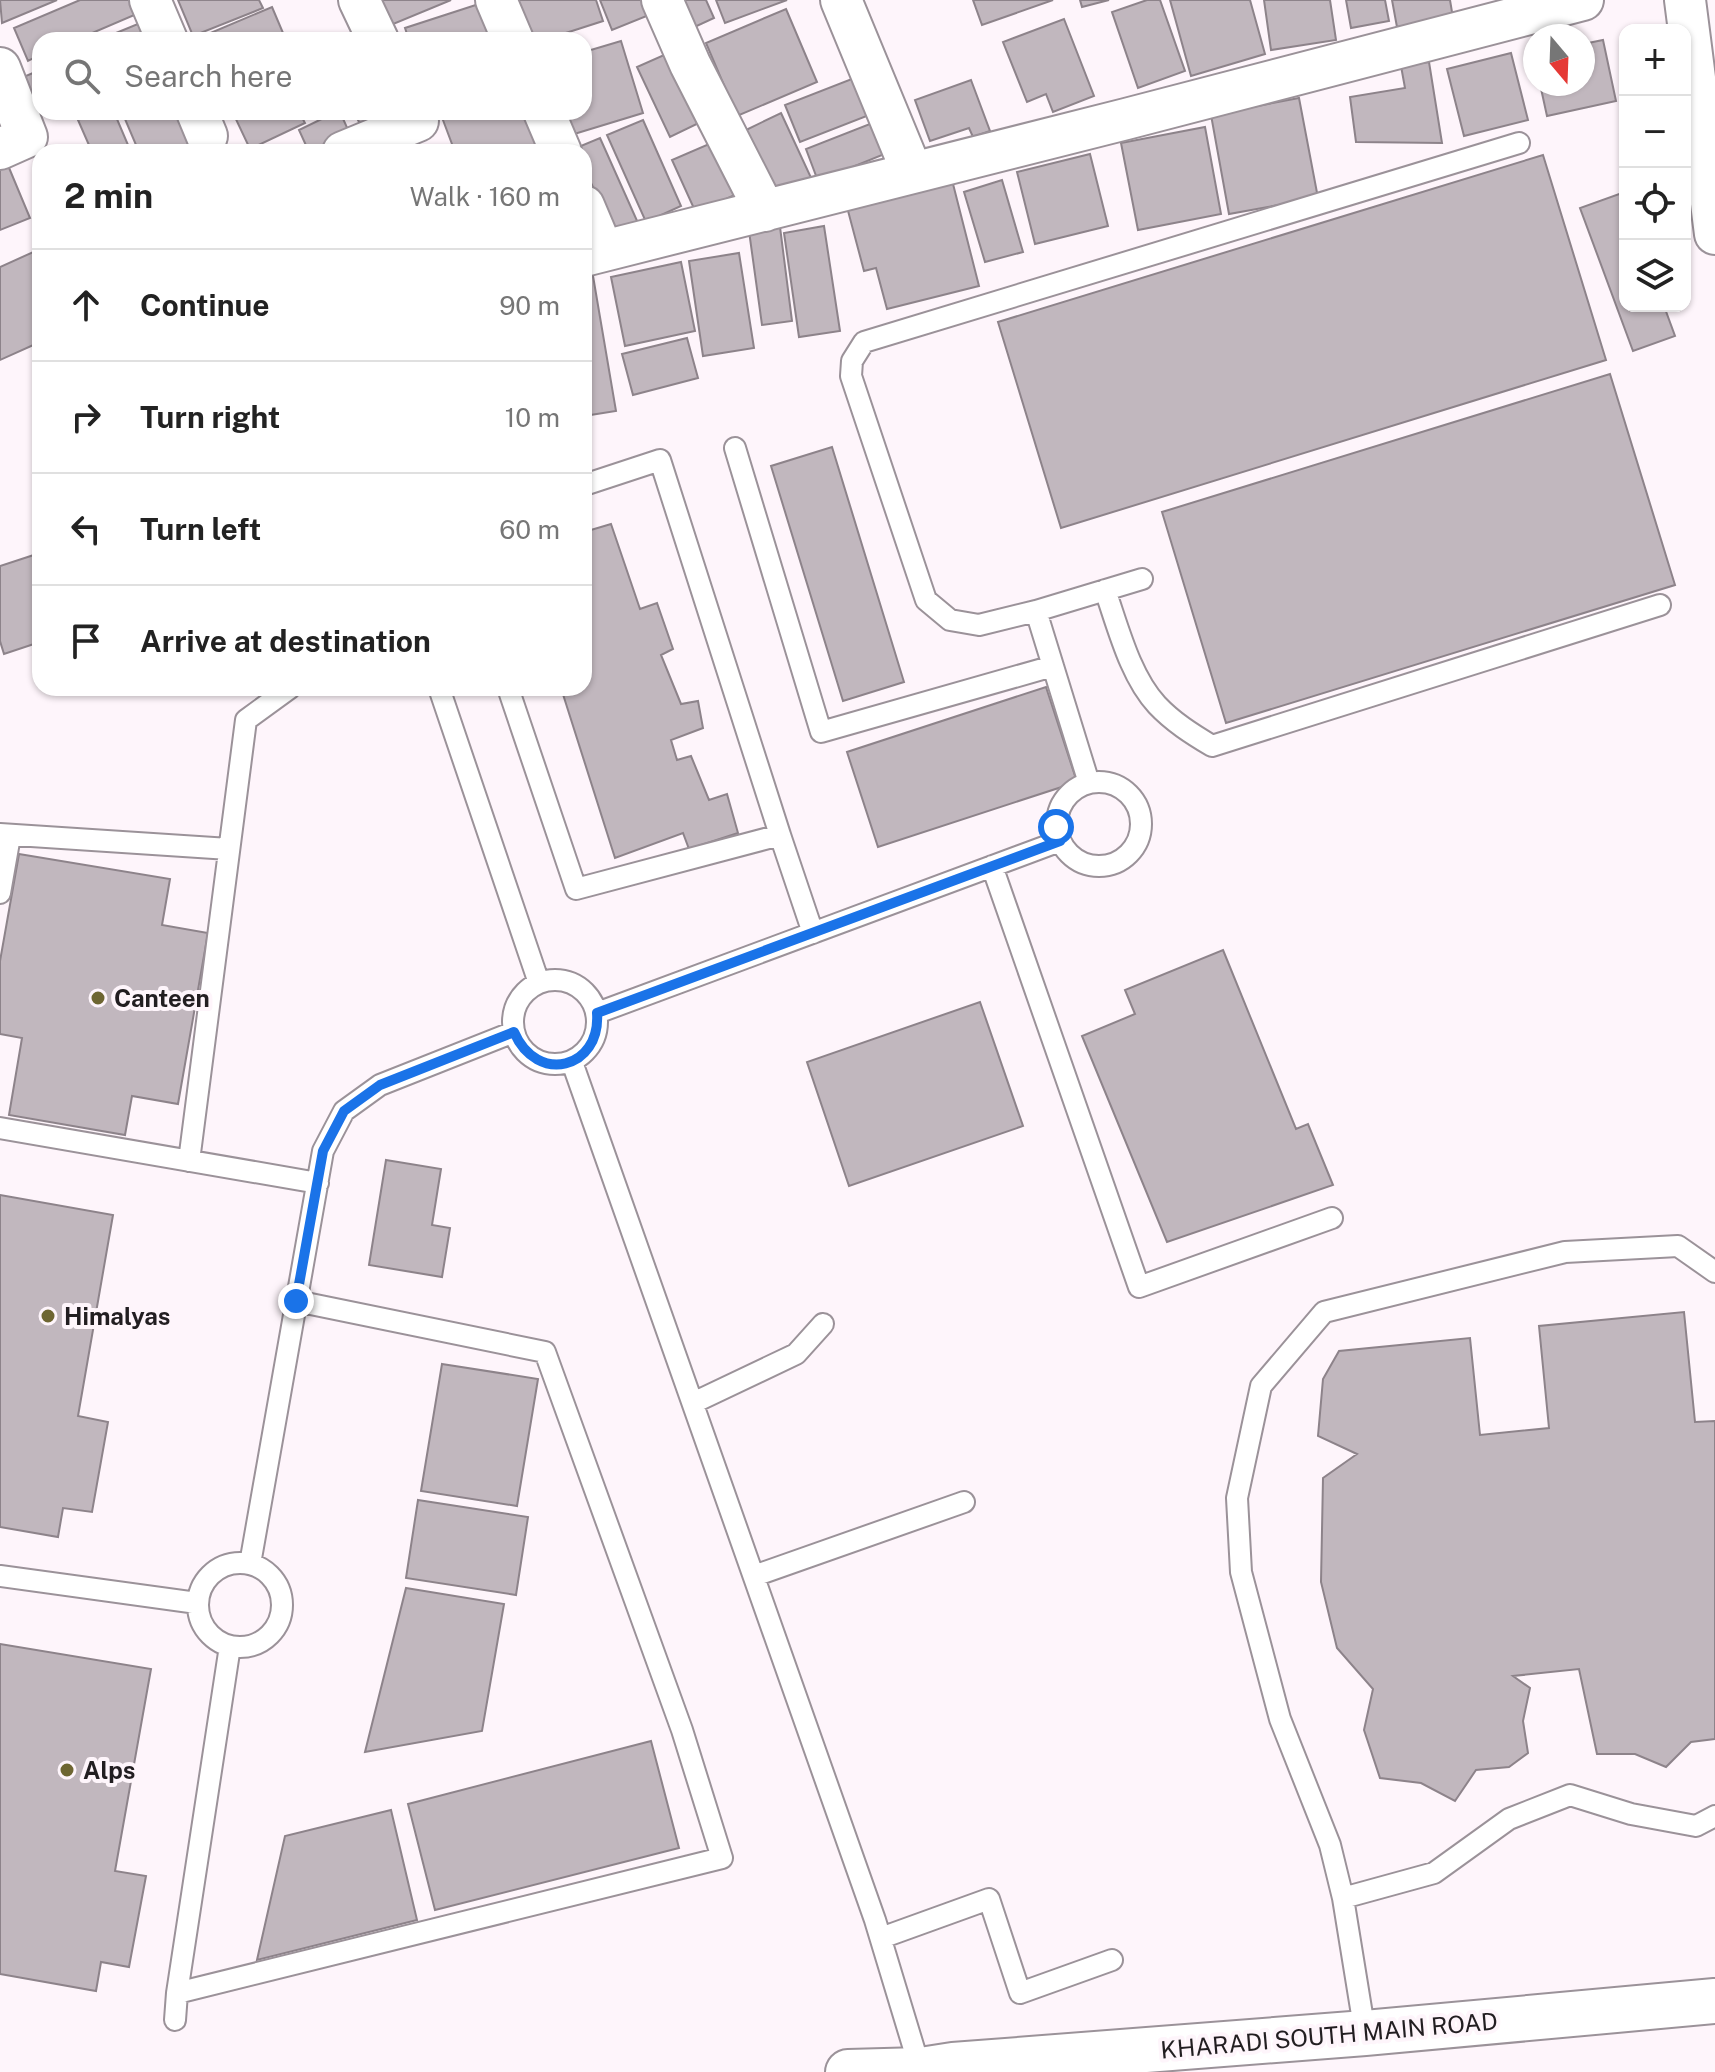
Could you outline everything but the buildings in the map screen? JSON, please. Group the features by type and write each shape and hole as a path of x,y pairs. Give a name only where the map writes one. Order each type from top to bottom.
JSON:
{"main road":[{"name":"KHARADI SOUTH MAIN ROAD","path":"848,2072 921,2071 953,2065 1365,2033 1715,2001"}],"street":[{"path":"150,0 164,32"},
{"path":"359,0 374,32"},
{"path":"496,0 510,32"},
{"path":"662,0 690,64 765,211"},
{"path":"841,0 912,172"},
{"path":"1685,0 1715,234"},
{"path":"594,254 912,172 1483,13 1578,1"},
{"path":"0,68 27,137 0,149"},
{"path":"547,120 558,144"},
{"path":"369,144 421,128"}],"lane":[{"path":"1142,579 979,625 950,620 926,600 851,376 852,361 864,342 1519,143"},
{"path":"735,448 821,732 1053,666"},
{"path":"592,482 660,460 813,933"},
{"path":"1105,590 1136,675 1155,703 1182,727 1212,746 1660,605"},
{"path":"1036,611 1089,783"},
{"path":"189,1161 246,720 279,696"},
{"path":"442,696 539,983"},
{"path":"511,696 576,889 780,835"},
{"path":"1104,781 1118,785 1130,794 1138,806 1142,821 1140,836 1134,849 1123,859 1109,865 1095,866 1068,853 1060,841 1056,827 1058,812 1075,788 1104,781"},
{"path":"0,893 5,835 229,849"},
{"path":"597,1013 1060,841"},
{"path":"992,866 1139,1287 1332,1218"},
{"path":"554,979 569,981 592,999 598,1027 593,1041 572,1062 557,1065 543,1063 530,1056 514,1032 513,1017 518,1002 539,983 554,979"},
{"path":"250,1564 323,1151 344,1111 380,1085 514,1032"},
{"path":"572,1062 881,1938 921,2071"},
{"path":"0,1128 318,1183"},
{"path":"1365,2033 1343,1898 1330,1845 1280,1719 1241,1572 1237,1498 1261,1386 1324,1312 1355,1304 1565,1252 1678,1246 1715,1272"},
{"path":"177,1993 722,1858 682,1730 545,1352 296,1301"},
{"path":"693,1403 796,1354 823,1324"},
{"path":"754,1576 964,1502"},
{"path":"234,1563 263,1569 274,1579 281,1592 283,1608 271,1634 245,1648 216,1641 199,1618 197,1603 200,1589 209,1577 220,1567 234,1563"},
{"path":"0,1576 197,1603"},
{"path":"175,2020 230,1646"},
{"path":"1343,1898 1434,1873 1509,1819 1570,1795 1631,1814 1696,1826 1715,1816"},
{"path":"881,1938 989,1899 1020,1993 1112,1960"}],"place":[{"name":"Canteen","path":"98,998"},
{"name":"Himalyas","path":"48,1316"},
{"name":"Alps","path":"67,1770"}],"route":[{"path":"296,1301 323,1151 344,1111 380,1085 514,1032 530,1056 543,1063 557,1065 572,1062 593,1041 598,1027 597,1013 1060,841 1056,827"}]}
